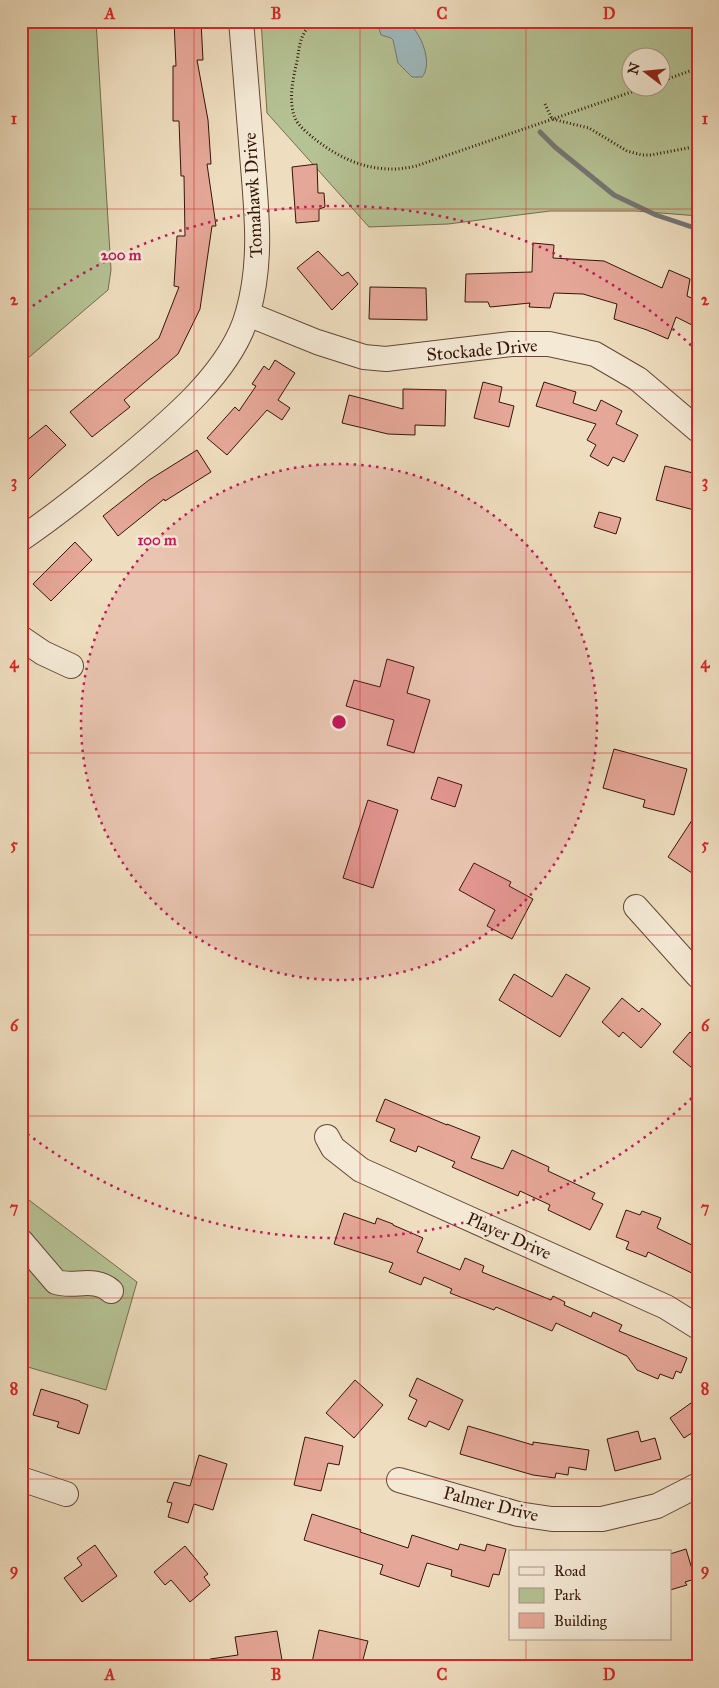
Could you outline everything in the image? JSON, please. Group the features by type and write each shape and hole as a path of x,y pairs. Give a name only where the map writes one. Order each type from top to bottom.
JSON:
{"street":[{"name":"Tomahawk Drive","path":"21,539 60,512 167,425 227,358 238,338 248,314 254,290 258,237 241,21"},
{"name":"Stockade Drive","path":"248,314 317,342 364,357 386,359 511,344 549,344 595,354 638,379 698,430"},
{"path":"21,638 43,653 71,666"},
{"path":"636,907 698,976"},
{"name":"Player Drive","path":"327,1137 333,1148 361,1170 666,1307 698,1327"},
{"path":"21,1242 56,1282 62,1284 102,1284 110,1291"},
{"path":"21,1479 66,1494"},
{"name":"Palmer Drive","path":"399,1480 518,1514 552,1519 602,1519 656,1506 698,1485"}],"path":[{"path":"316,21 304,32 294,74 292,92 295,119 323,145 350,162 377,169 403,169 422,164 622,95"},
{"path":"672,77 698,68"},
{"path":"545,104 552,119"},
{"path":"552,119 588,128 627,151 642,155 693,147"}],"green space":[{"path":"21,21 96,21 111,270 108,290 21,364"},
{"path":"261,21 698,21 698,216 636,211 550,211 448,224 369,227 267,113"},
{"path":"21,1194 137,1282 106,1390 21,1365"}],"water":[{"path":"380,21 406,21 411,25 424,47 426,56 427,64 422,77 412,77 398,63 393,40 381,35 378,25"}],"building":[{"path":"174,21 201,21 203,60 197,60 208,120 211,164 207,164 216,226 212,226 200,309 178,354 124,400 130,407 92,437 70,412 159,338 179,287 174,286 177,236 185,236 184,176 181,176 179,121 173,121 173,66 176,66"},
{"path":"317,164 318,193 324,193 325,207 319,209 319,221 296,223 292,167"},
{"path":"533,243 554,245 553,258 604,261 662,288 669,270 690,279 687,296 698,301 698,313 694,326 676,317 668,339 614,319 617,304 583,294 554,293 550,308 529,307 530,303 490,307 488,302 465,302 466,274 532,272"},
{"path":"318,251 342,276 348,272 358,284 332,310 297,268"},
{"path":"370,287 426,288 427,320 369,319"},
{"path":"275,360 295,373 278,400 290,408 282,420 267,410 227,455 207,438 235,407 239,411 256,386 252,384 264,366 269,370"},
{"path":"483,382 502,387 499,402 514,406 509,427 474,418"},
{"path":"544,382 576,392 573,403 596,411 601,400 622,411 616,424 638,435 624,462 613,457 608,466 590,456 596,445 587,440 596,424 536,406"},
{"path":"403,389 446,390 445,426 415,425 415,435 388,434 342,423 349,395 403,409"},
{"path":"46,425 66,445 21,486 21,445"},
{"path":"197,450 211,472 165,501 164,499 118,536 103,516 149,480"},
{"path":"665,466 693,473 692,479 698,480 698,511 656,500"},
{"path":"599,512 621,518 616,534 594,527"},
{"path":"75,542 92,560 51,601 33,584"},
{"path":"387,659 414,667 407,693 430,700 414,753 387,745 394,720 346,706 354,680 380,687"},
{"path":"614,749 687,769 674,815 643,807 645,800 603,788"},
{"path":"438,777 462,785 455,807 431,799"},
{"path":"368,800 398,810 373,888 343,878"},
{"path":"698,811 698,877 668,857"},
{"path":"474,863 511,882 509,886 533,899 512,939 487,926 495,910 459,890"},
{"path":"514,974 552,997 566,974 590,988 560,1037 499,1000"},
{"path":"622,998 639,1012 642,1008 661,1024 641,1048 623,1032 619,1037 602,1022"},
{"path":"690,1032 698,1039 698,1073 673,1052"},
{"path":"385,1099 480,1137 471,1158 503,1169 512,1150 549,1167 548,1171 595,1193 592,1199 603,1204 590,1230 548,1210 550,1205 520,1191 518,1196 452,1167 455,1162 418,1146 416,1152 390,1141 395,1129 376,1121"},
{"path":"626,1210 640,1215 642,1211 661,1218 657,1228 698,1248 698,1276 648,1252 646,1257 626,1249 629,1242 616,1237"},
{"path":"344,1213 375,1224 377,1218 423,1238 417,1252 460,1270 465,1258 484,1266 482,1272 551,1300 553,1296 565,1302 564,1305 591,1317 593,1312 622,1325 619,1331 687,1358 681,1373 676,1371 673,1379 660,1374 658,1379 637,1370 627,1356 556,1323 552,1331 496,1307 494,1310 450,1293 452,1289 424,1277 421,1285 389,1272 393,1263 334,1244"},
{"path":"417,1378 463,1400 449,1430 429,1421 426,1427 408,1419 417,1400 409,1396"},
{"path":"355,1380 383,1405 354,1438 326,1413"},
{"path":"41,1389 88,1405 79,1434 57,1427 59,1422 33,1415"},
{"path":"698,1398 698,1429 684,1438 670,1418"},
{"path":"468,1426 533,1445 533,1442 589,1450 586,1470 569,1467 568,1475 556,1473 555,1478 533,1475 460,1454"},
{"path":"638,1431 641,1442 655,1438 661,1459 615,1471 607,1439"},
{"path":"305,1437 343,1446 339,1465 328,1463 321,1491 294,1485"},
{"path":"199,1455 227,1464 213,1510 194,1504 188,1523 168,1517 172,1503 167,1502 174,1482 190,1486"},
{"path":"312,1514 408,1548 412,1535 458,1550 460,1544 485,1551 487,1544 506,1549 499,1575 493,1574 489,1587 451,1576 452,1570 427,1563 419,1587 380,1574 383,1565 304,1540"},
{"path":"95,1545 117,1576 82,1602 64,1578 82,1565 77,1558"},
{"path":"185,1546 208,1574 204,1577 210,1585 190,1602 171,1580 165,1585 154,1572"},
{"path":"686,1549 695,1579 685,1582 687,1585 672,1589 672,1553"},
{"path":"319,1630 368,1641 361,1667 311,1667"},
{"path":"277,1631 282,1660 252,1664 252,1667 211,1667 210,1659 238,1655 235,1637"}],"waterway":[{"path":"540,132 555,147 614,195 656,215 698,229"}]}
